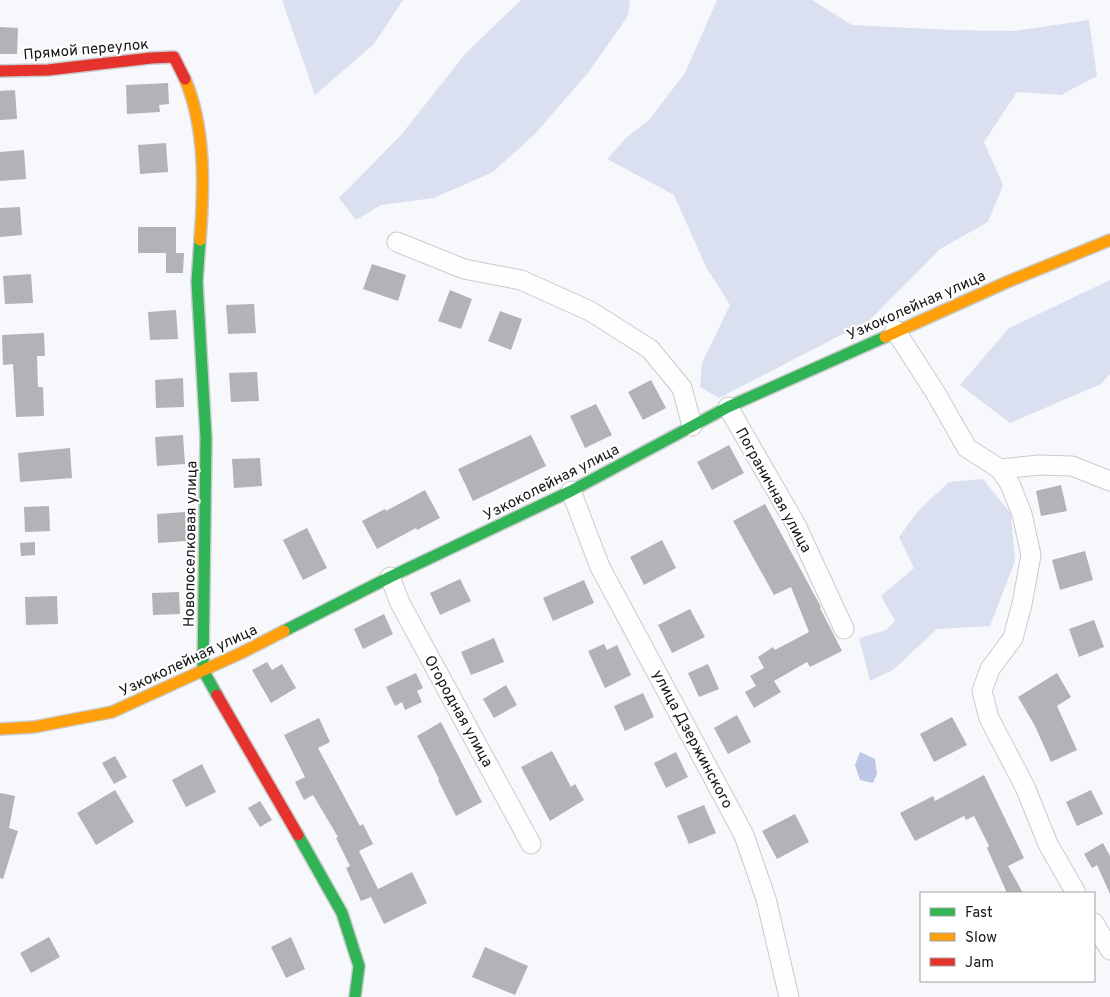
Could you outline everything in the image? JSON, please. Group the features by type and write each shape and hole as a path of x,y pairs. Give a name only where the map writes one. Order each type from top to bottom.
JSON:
{"street":[{"name":"Прямой переулок","path":"0,71 48,70 151,58 174,58"},
{"name":"Новопоселковая улица","path":"174,58 186,81 195,114 203,157 202,216 197,282 206,438 203,670"},
{"name":"Узкоколейная улица","path":"0,729 34,727 112,712 241,653 390,577 571,491 728,407 895,330 1110,240"},
{"path":"397,242 464,270 521,280 597,316 650,349 682,388 692,426"},
{"path":"895,330 935,392 967,448 1000,469 1010,484 1022,514 1031,554 1022,604 1013,638 990,669 982,691 989,718 1026,787 1048,844 1075,892"},
{"name":"Пограничная улица","path":"728,407 796,525 844,629"},
{"path":"1000,469 1040,465 1072,466 1110,481"},
{"name":"улица Дзержинского","path":"571,491 600,567 744,835 766,899 789,997"},
{"name":"Огородная улица","path":"390,577 400,603 531,844"},
{"path":"203,670 342,913 359,966 355,997"},
{"path":"1095,925 1110,950"}],"shaded area":[{"path":"282,0 403,0 374,44 315,95"},
{"path":"521,0 630,0 628,16 587,74 535,134 493,172 434,198 381,205 356,220 339,198 401,135 466,53"},
{"path":"717,0 812,0 852,25 1014,31 1089,20 1097,76 1061,95 1017,92 984,142 1003,185 988,222 940,249 870,320 719,398 700,387 702,363 730,305 706,267 674,195 607,159 627,137 649,120 685,73"},
{"path":"1110,280 1110,374 1101,384 1010,423 960,385 1009,328"},
{"path":"983,479 1011,514 1015,561 990,626 937,629 893,670 870,681 859,638 886,630 895,621 881,596 914,568 899,537 918,511 949,482"}],"water":[{"path":"860,752 875,759 877,774 873,783 860,780 855,765"}],"building":[{"path":"0,27 18,28 17,54 0,54"},
{"path":"168,83 169,104 159,105 160,112 127,114 126,85"},
{"path":"15,90 17,119 0,120 0,91"},
{"path":"166,143 168,172 140,174 138,145"},
{"path":"24,150 26,179 0,181 0,152"},
{"path":"20,207 22,235 0,237 0,208"},
{"path":"138,227 176,227 176,253 184,253 183,273 166,273 166,253 138,253"},
{"path":"372,264 406,275 398,301 363,289"},
{"path":"31,274 33,303 5,304 3,276"},
{"path":"450,290 472,299 461,329 438,321"},
{"path":"254,304 256,333 228,334 226,305"},
{"path":"176,310 178,339 150,340 148,312"},
{"path":"500,311 522,319 511,350 488,341"},
{"path":"44,333 45,356 37,356 38,387 43,387 44,416 16,417 13,364 3,365 2,335"},
{"path":"257,372 259,401 231,402 229,373"},
{"path":"183,378 184,407 156,408 155,380"},
{"path":"651,380 666,408 643,420 628,392"},
{"path":"596,404 612,435 585,448 570,416"},
{"path":"183,435 185,464 157,466 155,437"},
{"path":"531,435 546,466 473,501 458,469"},
{"path":"729,445 744,473 712,490 697,462"},
{"path":"70,448 72,478 20,482 18,453"},
{"path":"260,458 262,486 234,488 232,459"},
{"path":"1061,485 1067,511 1041,516 1036,491"},
{"path":"425,490 440,518 417,530 416,528 377,549 362,521 385,509 386,511"},
{"path":"765,504 821,607 842,651 810,667 807,662 774,681 781,692 754,708 745,692 756,686 750,676 764,668 758,657 773,647 775,650 809,632 791,587 774,595 733,521"},
{"path":"49,506 50,531 25,532 24,507"},
{"path":"185,512 186,541 158,543 157,514"},
{"path":"307,528 327,568 303,580 283,540"},
{"path":"662,540 676,568 644,585 630,557"},
{"path":"35,542 35,555 21,556 20,543"},
{"path":"1085,551 1093,580 1060,590 1052,560"},
{"path":"460,579 471,601 440,615 430,593"},
{"path":"584,580 594,603 553,621 543,598"},
{"path":"179,592 180,614 153,615 152,593"},
{"path":"57,596 58,624 26,625 25,597"},
{"path":"690,609 705,637 672,653 658,625"},
{"path":"384,614 393,634 363,649 354,629"},
{"path":"1094,620 1104,647 1079,657 1069,629"},
{"path":"494,638 504,662 471,675 461,652"},
{"path":"604,644 607,650 617,645 631,675 605,688 588,651"},
{"path":"267,662 272,670 282,664 296,688 271,703 252,670"},
{"path":"708,664 719,689 699,697 688,673"},
{"path":"416,673 423,688 417,691 422,702 405,710 402,702 395,706 386,687"},
{"path":"1057,673 1071,697 1057,706 1077,750 1051,762 1035,726 1018,697"},
{"path":"506,685 517,705 494,718 483,699"},
{"path":"643,693 654,717 625,731 614,706"},
{"path":"737,715 751,742 728,754 714,728"},
{"path":"952,717 967,745 934,762 920,734"},
{"path":"319,718 330,742 318,748 360,826 363,824 373,844 359,851 378,889 412,872 427,903 384,924 371,897 361,901 346,868 350,866 336,838 338,837 313,795 304,800 295,782 305,777 284,735"},
{"path":"441,722 482,802 456,816 417,736"},
{"path":"552,751 571,787 575,784 584,800 550,821 521,767"},
{"path":"676,752 688,777 666,788 654,763"},
{"path":"115,756 127,777 114,784 102,763"},
{"path":"202,764 216,792 186,807 172,780"},
{"path":"984,775 1024,858 1008,866 1022,892 1007,892 987,848 989,846 974,816 966,820 964,816 915,841 900,813 933,796 935,801"},
{"path":"115,790 134,822 96,845 77,813"},
{"path":"1091,790 1103,814 1077,826 1066,802"},
{"path":"0,793 15,796 9,828 18,831 3,879 0,878"},
{"path":"260,801 272,820 260,827 248,808"},
{"path":"704,805 716,833 689,844 677,816"},
{"path":"795,814 809,842 777,859 762,831"},
{"path":"1103,843 1110,856 1110,894 1097,865 1092,868 1084,854"},
{"path":"49,937 60,957 31,973 20,953"},
{"path":"291,937 305,969 286,978 271,947"},
{"path":"485,947 528,966 515,995 472,977"}],"traffic: fast":[{"path":"200,240 197,282 206,438 203,670 217,695"},
{"path":"284,631 390,577 571,491 728,407 885,337"},
{"path":"298,835 342,913 359,966 355,997"}],"traffic: slow":[{"path":"185,79 197,118 202,158 203,179 200,240"},
{"path":"885,337 1007,282 1110,240"},
{"path":"0,729 34,727 112,712 241,653 284,631"}],"traffic: jam":[{"path":"0,71 48,70 174,57 185,79"},
{"path":"217,695 298,835"}]}
